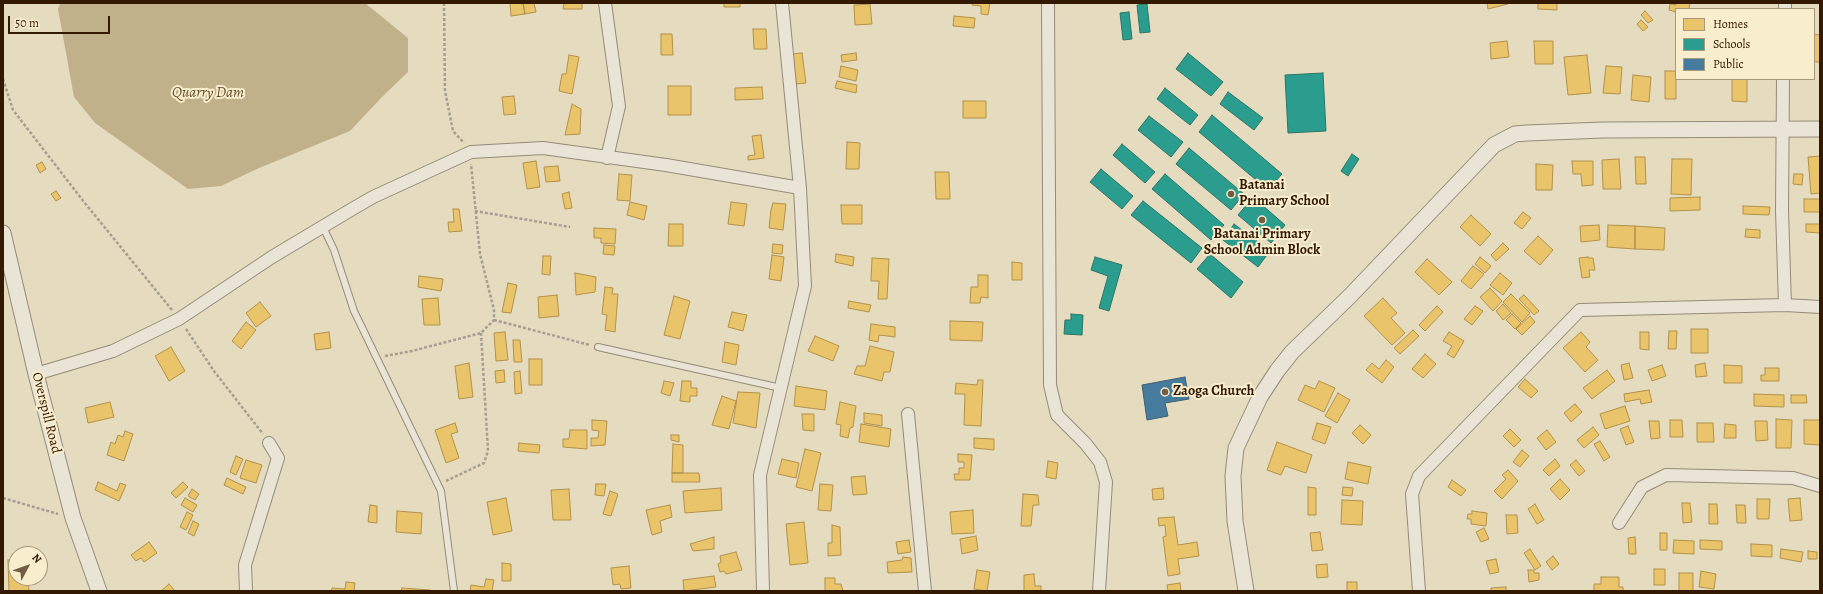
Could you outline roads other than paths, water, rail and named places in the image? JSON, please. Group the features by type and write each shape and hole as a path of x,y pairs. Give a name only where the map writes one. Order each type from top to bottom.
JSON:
{"street":[{"path":"605,3 619,106 607,158"},
{"path":"763,591 760,476 805,286 800,188 782,3"},
{"path":"1048,3 1050,385 1057,415 1085,443 1100,462 1106,482 1099,591"},
{"path":"1783,80 1782,211 1785,305"},
{"path":"1246,591 1235,521 1233,476 1236,448 1260,397 1277,371 1292,352 1350,296 1494,145 1514,134 1527,133 1610,130 1820,129"},
{"path":"36,374 113,351 179,319 272,257 373,198 471,152 544,148 607,158 666,165 800,188"},
{"name":"Overspill Road","path":"3,233 36,374 73,518 99,591"},
{"path":"1419,591 1412,494 1419,476 1580,310 1785,305 1820,307"},
{"path":"908,414 925,591"},
{"path":"246,591 245,565 278,458 269,443"},
{"path":"1619,523 1642,487 1666,476 1792,478 1820,486"}],"lane":[{"path":"323,227 334,250 354,312 441,491 454,591"},
{"path":"598,347 781,388"}],"water":[{"name":"Quarry Dam","path":"60,3 365,3 408,38 408,72 350,131 259,168 221,186 188,189 95,123 74,97 58,9"}],"place":[{"name":"Batanai Primary School","path":"1231,194"},
{"name":"Batanai Primary School Admin Block","path":"1262,220"},
{"name":"Zaoga Church","path":"1165,392"}]}
